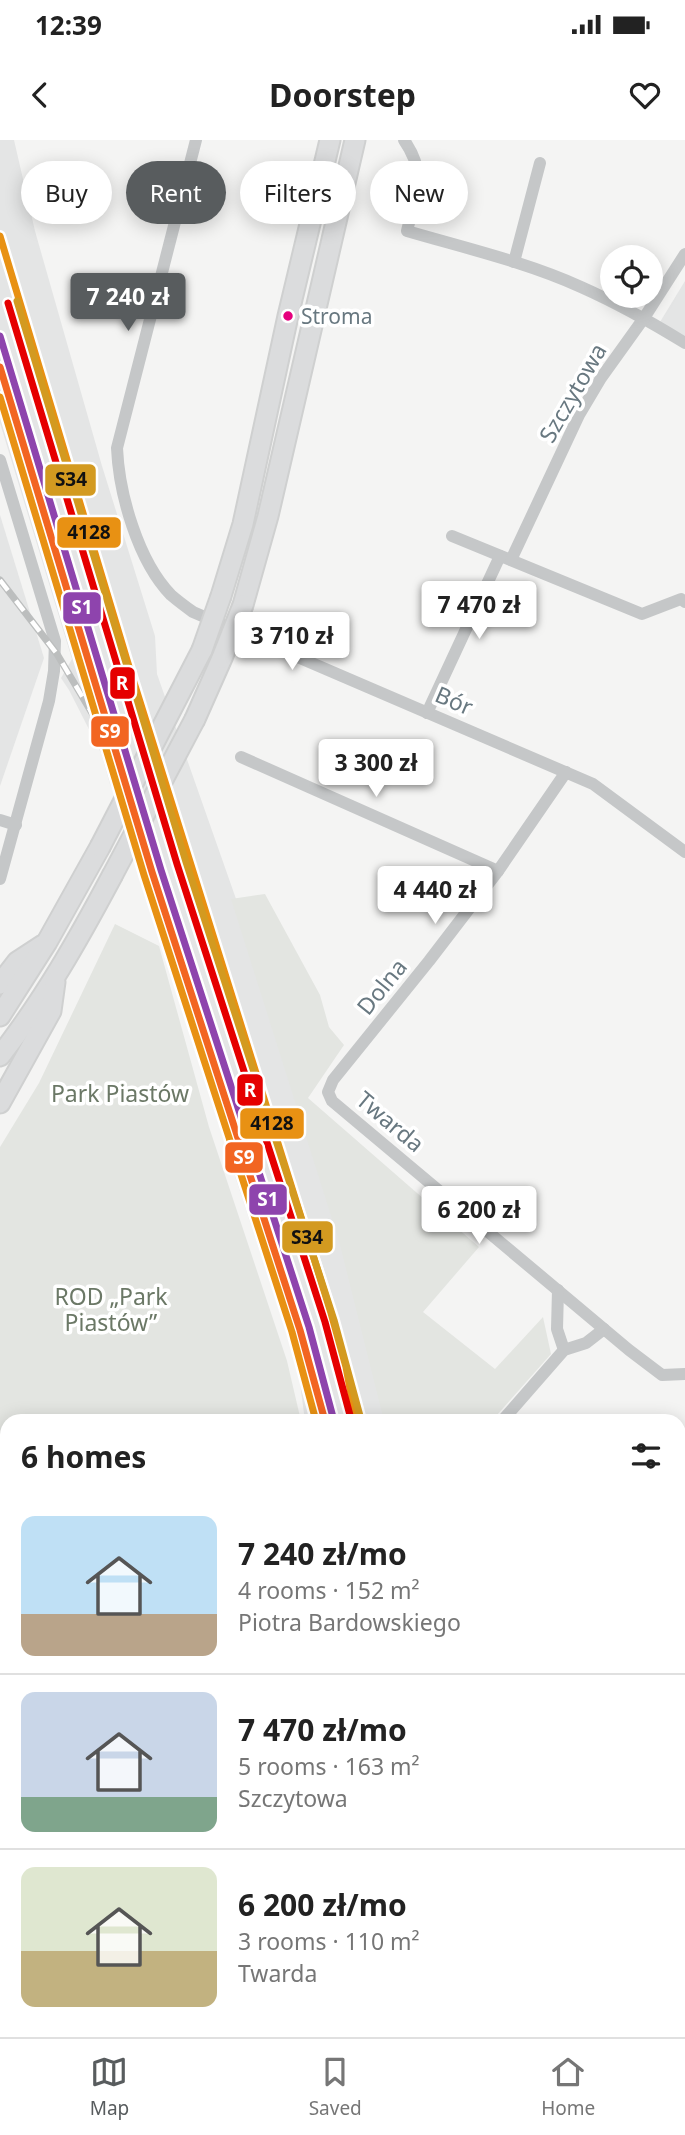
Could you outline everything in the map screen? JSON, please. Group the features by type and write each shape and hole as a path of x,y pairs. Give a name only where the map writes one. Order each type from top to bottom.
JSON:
{"main road":[{"path":"0,1016 47,942 100,847 202,650 243,524 288,316 331,140"},
{"path":"0,1056 57,974 112,876 195,719 243,605 268,516 355,140"},
{"path":"0,984 17,962 47,942"},
{"path":"0,1103 51,1010 57,974"}],"street":[{"name":"Bór","path":"196,140 117,447 123,491 142,548 154,572 171,594 193,612 593,784 685,852"},
{"path":"404,140 413,153 419,175 407,231 514,262 579,286 644,318 685,343"},
{"path":"514,262 540,163"},
{"name":"Szczytowa","path":"427,713 579,415 685,254"},
{"path":"0,460 55,640 49,701 0,879"},
{"path":"452,536 642,614 683,598"},
{"path":"241,757 498,871"},
{"name":"Dolna","path":"328,1092 333,1080 498,871 566,772"},
{"path":"0,820 16,825"},
{"name":"Twarda","path":"328,1092 332,1101 662,1375 685,1374"},
{"path":"558,1290 557,1329 565,1350"},
{"path":"508,1414 565,1350 586,1343 604,1329"}],"shaded area":[{"path":"0,140 14,140 21,170 21,224 33,224 102,466 155,636 157,674 300,1081 392,1414 304,1414 298,1368 232,1167 153,896 110,784 101,753 61,678 72,659 0,423"},
{"path":"685,281 685,337 660,322"},
{"path":"0,515 44,658 0,786"}],"green space":[{"path":"265,894 320,995 329,1027 344,1045 308,1098 479,1247 423,1312 495,1369 543,1317 551,1354 498,1414 382,1414 339,1241 231,899"},
{"path":"115,924 159,946 209,1127 287,1361 299,1414 0,1414 0,1147 39,1083"}],"railway":[{"path":"0,367 153,874 299,1331 322,1414"},
{"path":"0,580 57,654 102,730"}],"transit line":[{"name":"4128","path":"0,236 127,660 331,1313 346,1367 355,1414"},
{"name":"S34","path":"17,301 186,862 334,1320 359,1414"},
{"name":"R","path":"8,303 177,864 325,1322 350,1414"},
{"name":"S1","path":"0,336 161,870 309,1327 332,1414"},
{"name":"S9","path":"0,367 152,872 300,1330 323,1414"},
{"path":"0,397 144,875 292,1332 314,1414"}],"place":[{"name":"Stroma","path":"288,316"}],"park label":[{"name":"Park Piastów","path":"120,1094"},
{"name":"ROD „Park Piastów”","path":"111,1310"}]}
